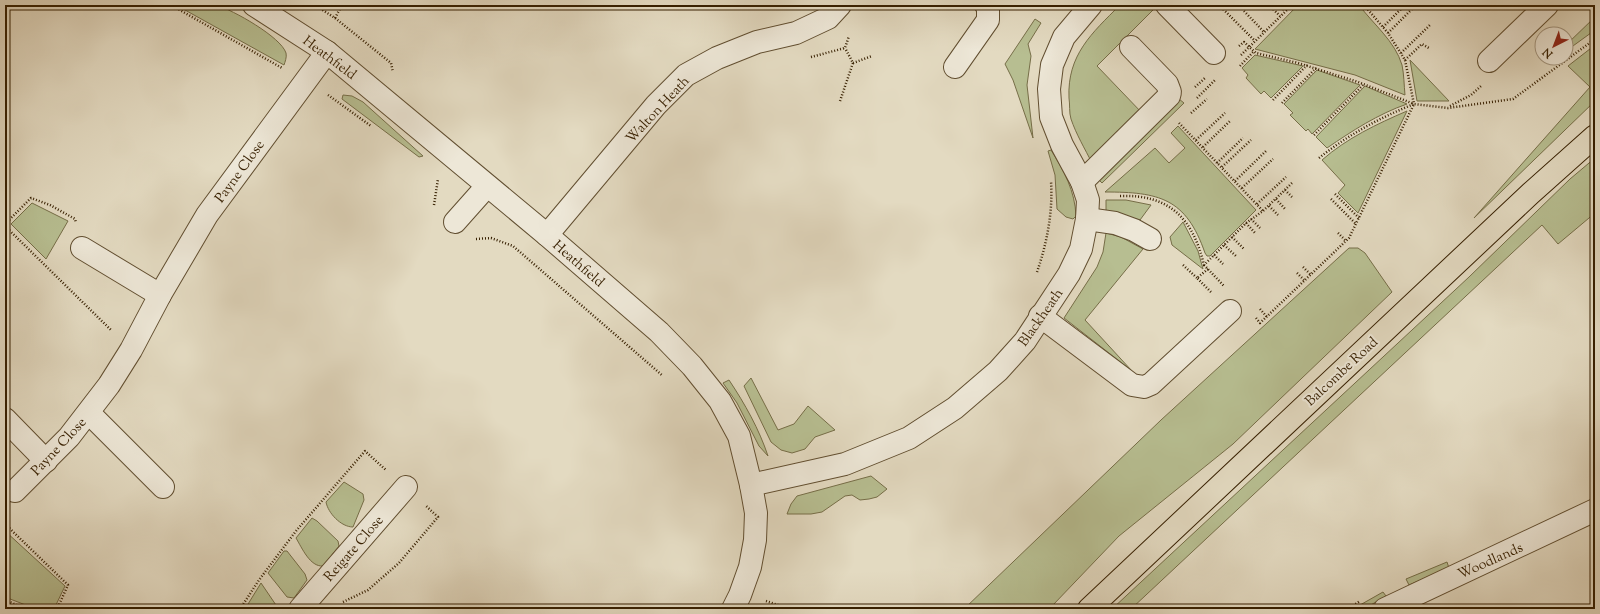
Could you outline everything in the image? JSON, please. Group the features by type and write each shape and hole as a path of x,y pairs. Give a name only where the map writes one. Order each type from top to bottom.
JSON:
{"main road":[{"name":"Balcombe Road","path":"1089,609 1455,264 1595,136"}],"street":[{"name":"Heathfield","path":"254,5 327,52 547,235 659,332 692,366 720,401 739,436 752,485 756,513 755,540 750,567 740,596 733,609"},
{"name":"Walton Heath","path":"547,235 656,105 686,75 718,58 757,42 796,33 828,18 840,5"},
{"path":"955,67 988,20 988,8 986,5"},
{"path":"1091,5 1064,37 1052,65 1049,89 1051,117 1086,200 1115,223 1134,230 1150,239"},
{"path":"1167,5 1214,53"},
{"path":"1489,61 1547,5"},
{"path":"1086,200 1170,96 1170,92 1166,84 1131,47"},
{"name":"Payne Close","path":"15,491 46,461 89,413 109,386 131,350 160,295 207,216 256,147 327,52"},
{"path":"455,222 487,186"},
{"name":"Blackheath","path":"752,485 845,464 909,438 955,408 998,371 1025,341 1069,274 1081,249 1086,200"},
{"path":"82,248 160,295"},
{"path":"1040,316 1132,385 1144,387 1151,384 1230,311"},
{"path":"89,413 163,486"},
{"path":"5,419 46,461"},
{"name":"Reigate Close","path":"300,609 406,488"},
{"name":"Woodlands","path":"1385,609 1595,510"}],"path":[{"path":"171,5 336,100 372,127"},
{"path":"335,18 342,5"},
{"path":"1220,5 1255,41"},
{"path":"1270,5 1280,16"},
{"path":"1279,5 1285,12"},
{"path":"1238,58 1292,5"},
{"path":"1255,318 1260,323 1346,241 1359,218 1414,104 1405,60 1388,33 1364,5"},
{"path":"1367,8 1370,5"},
{"path":"1383,28 1405,5"},
{"path":"1388,33 1416,5"},
{"path":"1244,11 1264,32"},
{"path":"1401,53 1431,24"},
{"path":"1244,42 1254,51 1307,65 1364,84 1414,104 1448,108 1513,99 1595,38"},
{"path":"1405,60 1422,44 1429,48"},
{"path":"840,101 853,63 845,48"},
{"path":"1240,66 1254,51"},
{"path":"853,63 872,56"},
{"path":"1448,108 1471,96 1494,74 1494,68 1489,61"},
{"path":"1273,100 1307,65"},
{"path":"1282,102 1316,68"},
{"path":"1196,98 1218,78"},
{"path":"1314,135 1364,84"},
{"path":"1191,114 1206,99"},
{"path":"1319,158 1355,133 1385,116 1414,104"},
{"path":"1196,140 1225,113"},
{"path":"1175,119 1263,211"},
{"path":"1180,124 1185,119"},
{"path":"1203,147 1231,120"},
{"path":"1217,163 1243,138"},
{"path":"1222,167 1250,140"},
{"path":"1235,181 1266,151"},
{"path":"1242,188 1273,159"},
{"path":"433,210 438,175"},
{"path":"1034,278 1047,236 1052,200 1050,176"},
{"path":"1257,204 1286,177"},
{"path":"1204,264 1246,223 1269,206 1292,183"},
{"path":"1285,190 1292,197"},
{"path":"1336,194 1359,218"},
{"path":"1086,200 1131,195 1150,198 1162,202 1182,216 1199,245 1204,264 1226,288"},
{"path":"82,248 75,219 50,205 31,198 5,225 131,350"},
{"path":"1276,199 1285,209"},
{"path":"1331,199 1356,224"},
{"path":"1269,206 1278,215"},
{"path":"1251,219 1260,228"},
{"path":"1246,223 1255,233"},
{"path":"1338,233 1346,241"},
{"path":"1232,237 1244,249"},
{"path":"471,240 491,238 513,246 663,377"},
{"path":"1224,245 1236,256"},
{"path":"1214,255 1223,264"},
{"path":"1183,265 1213,295 1217,293"},
{"path":"1303,267 1311,275"},
{"path":"1197,278 1208,269"},
{"path":"1297,273 1304,280"},
{"path":"1260,309 1267,317"},
{"path":"240,609 259,580 296,531 364,451 438,517 394,568 368,590 337,605"},
{"path":"5,524 68,586 57,609"},
{"path":"5,600 26,609"},
{"path":"764,600 790,609"}],"green space":[{"path":"212,4 244,18 266,32 282,47 286,53 284,65 176,5"},
{"path":"1120,5 1153,5 1156,7 1097,66 1143,114 1092,163 1071,119 1069,83 1072,69 1083,46 1100,25"},
{"path":"1298,5 1359,5 1389,40 1399,56 1403,68 1405,95 1355,75 1255,49"},
{"path":"1595,17 1595,30 1574,45 1574,37"},
{"path":"1035,19 1041,23 1028,44 1031,56 1027,85 1033,138 1013,80 1005,64"},
{"path":"1595,45 1595,101 1474,218 1590,87 1568,66 1574,66 1574,61"},
{"path":"1255,55 1303,66 1271,98 1264,91 1261,94 1246,78 1248,75 1242,68"},
{"path":"1410,60 1449,101 1417,101"},
{"path":"1317,70 1360,85 1312,134 1308,129 1306,131 1290,115 1293,113 1284,104"},
{"path":"1365,86 1407,104 1396,108 1356,129 1327,148 1316,137"},
{"path":"343,95 352,96 363,102 423,156 419,157 342,99"},
{"path":"1179,99 1184,103 1102,183 1098,179"},
{"path":"1407,111 1358,213 1338,193 1345,185 1322,160 1352,138"},
{"path":"1178,126 1256,210 1210,256 1207,256 1205,253 1189,220 1168,202 1141,194 1105,192 1155,148 1169,163 1185,148 1171,133"},
{"path":"1051,150 1064,174 1074,198 1076,216 1073,219 1066,217 1057,209 1055,175 1048,151"},
{"path":"1595,158 1595,213 1558,244 1542,225 1131,609 1112,609 1469,277 1570,179"},
{"path":"1106,200 1126,200 1151,205 1140,220 1106,212"},
{"path":"32,203 68,221 46,259 11,224"},
{"path":"1183,222 1198,251 1203,269 1172,245 1170,237"},
{"path":"1106,233 1121,237 1143,249 1085,320 1132,371 1064,318 1097,267 1103,252"},
{"path":"1349,248 1358,248 1365,253 1392,292 1233,444 1119,536 1053,605 1047,609 964,609 1161,420"},
{"path":"751,378 778,430 794,424 808,406 835,430 815,437 805,449 792,453 781,450 771,442 744,386"},
{"path":"729,380 751,417 768,456 759,446 737,403 723,383"},
{"path":"871,476 887,489 877,497 860,500 852,495 845,496 822,512 811,514 787,514 791,504 797,496"},
{"path":"344,482 363,494 364,500 353,527 344,525 336,519 329,511 326,502"},
{"path":"312,518 338,541 339,546 323,566 310,560 296,538"},
{"path":"5,531 65,586 54,609 36,609 5,597"},
{"path":"284,551 287,551 305,574 307,580 294,598 287,597 268,573"},
{"path":"1447,562 1449,568 1409,585 1406,579"},
{"path":"261,583 278,608 278,609 245,609"},
{"path":"1383,592 1386,596 1364,609 1353,609"}]}
